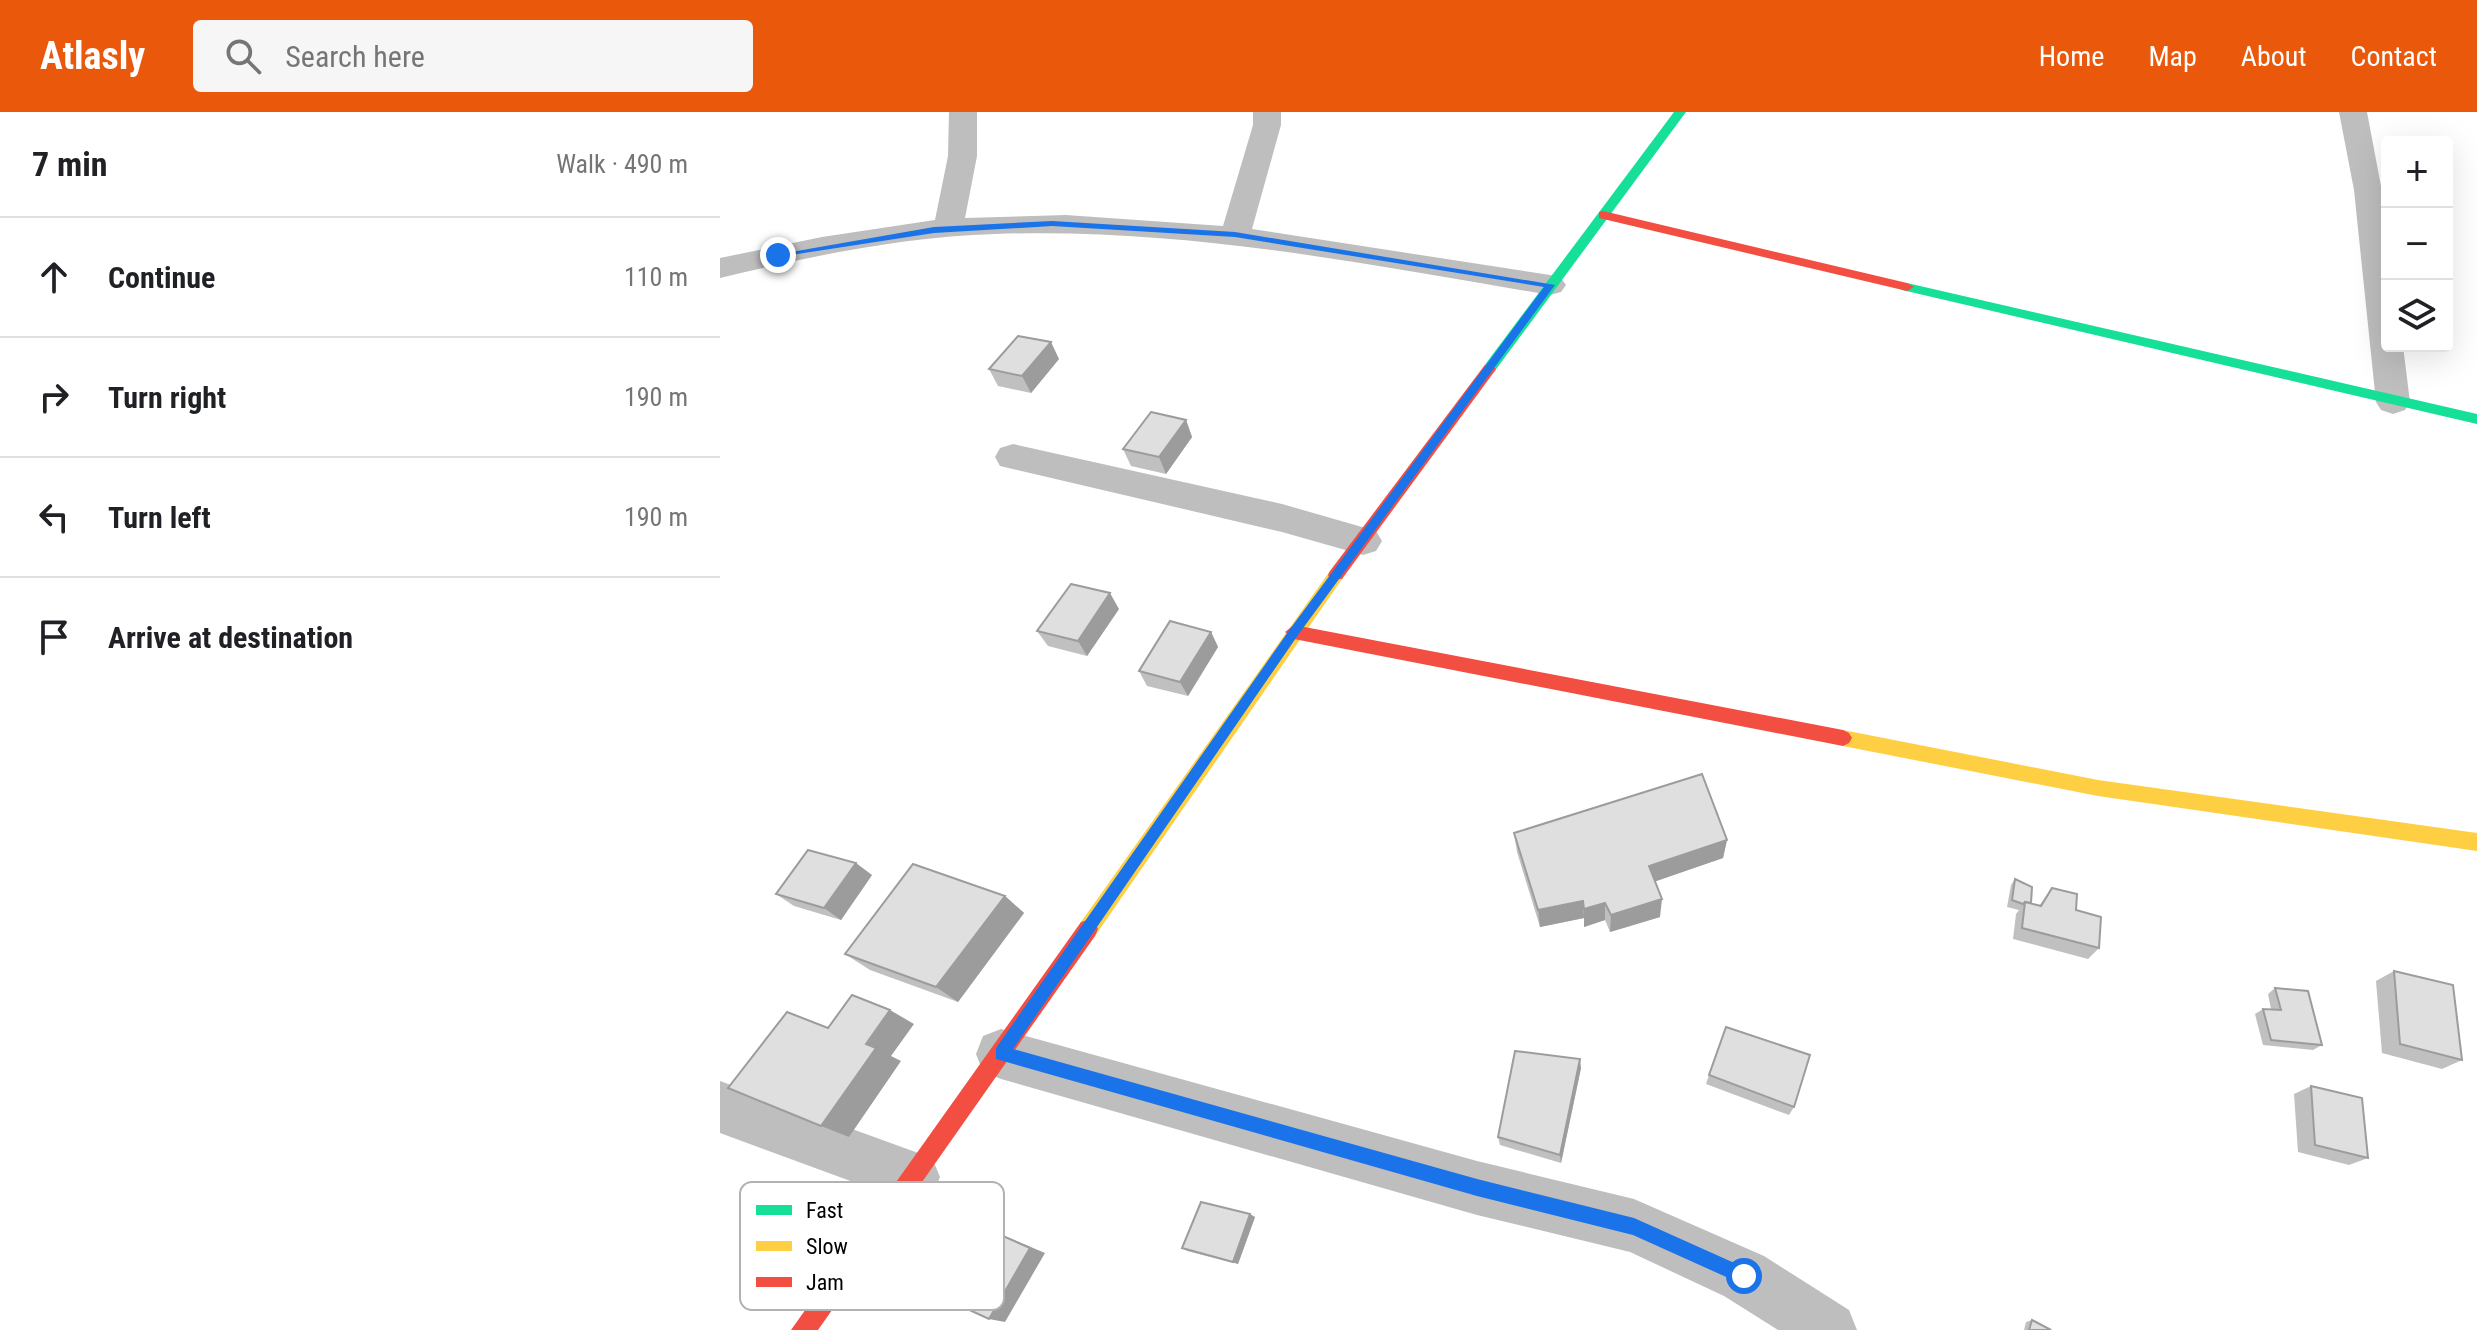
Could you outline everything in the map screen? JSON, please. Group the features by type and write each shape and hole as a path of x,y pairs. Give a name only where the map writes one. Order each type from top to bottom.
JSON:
{"street":[{"path":"947,229 957,194 965,139 963,112"},
{"path":"1235,235 1267,125 1267,112"},
{"path":"909,1182 1294,632 1680,112"},
{"path":"2353,112 2369,190 2393,402"},
{"path":"1603,215 2393,402 2477,419"},
{"path":"720,268 778,255 947,229 1052,224 1235,235 1550,285"},
{"path":"1013,457 1282,518 1363,541"},
{"path":"1294,632 2098,788 2477,842"},
{"path":"1001,1054 1477,1188 1634,1226 1744,1276 1829,1330"},
{"path":"720,1107 913,1177"},
{"path":"803,1330 817,1310"}],"building":[{"path":"1018,336 1051,342 1022,376 989,369"},
{"path":"1151,412 1186,420 1159,457 1123,449"},
{"path":"1071,584 1110,593 1078,641 1037,631"},
{"path":"1170,621 1211,632 1180,682 1139,671"},
{"path":"1702,774 1727,840 1649,866 1662,899 1611,915 1605,903 1584,909 1583,901 1538,910 1514,833"},
{"path":"808,850 856,863 824,908 776,894"},
{"path":"913,864 1005,896 936,987 845,954"},
{"path":"2015,879 2032,887 2031,903 2012,900"},
{"path":"2052,888 2077,894 2076,910 2101,917 2099,948 2022,928 2025,902 2041,906"},
{"path":"2394,971 2453,985 2462,1060 2400,1044"},
{"path":"2275,988 2308,991 2322,1045 2271,1040 2263,1009 2281,1010"},
{"path":"852,995 890,1010 866,1044 876,1048 821,1126 728,1088 787,1012 828,1028"},
{"path":"1726,1027 1810,1055 1794,1107 1709,1075"},
{"path":"1515,1051 1580,1059 1560,1155 1498,1137"},
{"path":"2311,1086 2362,1098 2368,1158 2315,1145"},
{"path":"1201,1202 1250,1214 1233,1262 1182,1248"},
{"path":"1004,1237 1030,1248 1004,1293"},
{"path":"969,1310 994,1310 989,1319"},
{"path":"2032,1320 2051,1330 2029,1330"}],"traffic: fast":[{"path":"1489,369 1680,112"},
{"path":"1907,287 2477,419"}],"traffic: slow":[{"path":"1088,929 1336,575"},
{"path":"1843,738 2098,788 2477,842"}],"traffic: jam":[{"path":"1603,215 1907,287"},
{"path":"1336,575 1489,369"},
{"path":"1294,632 1843,738"},
{"path":"908,1182 1088,929"},
{"path":"803,1330 817,1310"}],"route":[{"path":"778,255 934,230 1052,224 1235,235 1550,285 1294,632 1001,1054 1477,1188 1634,1226 1744,1276"}]}
